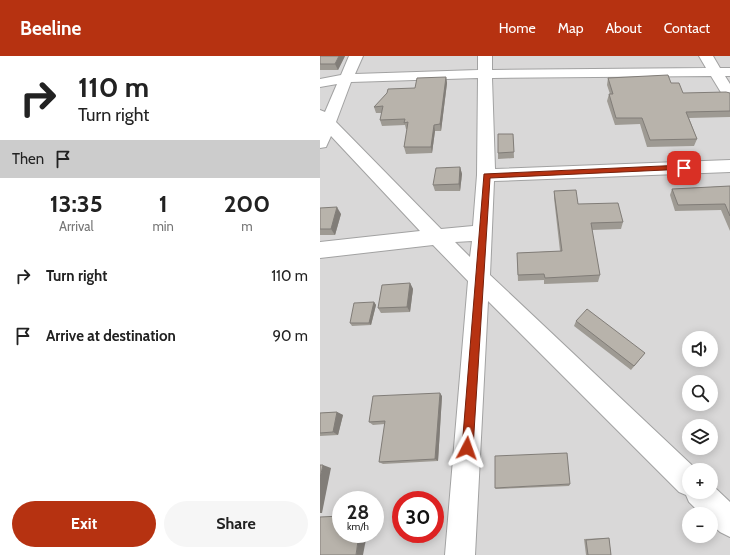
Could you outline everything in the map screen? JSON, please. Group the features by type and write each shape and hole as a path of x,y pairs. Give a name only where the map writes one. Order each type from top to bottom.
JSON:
{"street":[{"path":"320,143 324,119 356,56"},
{"path":"706,56 714,72 730,96"},
{"path":"460,555 486,176 485,65"},
{"path":"320,83 346,78 485,65 730,72"},
{"path":"324,119 436,236 682,475"},
{"path":"486,176 730,166"},
{"path":"320,250 482,232"},
{"path":"706,499 730,522"}],"shaded area":[{"path":"320,56 730,56 730,555 320,555"}],"building":[{"path":"320,56 339,56 335,64 320,64"},
{"path":"668,75 671,83 679,83 683,93 730,93 730,111 686,112 697,139 650,140 642,118 616,118 609,94 613,94 608,78"},
{"path":"446,77 440,124 434,125 431,147 404,147 408,122 404,123 405,119 380,120 383,106 374,107 387,93 388,89 415,88 417,78"},
{"path":"498,134 513,134 514,152 498,153"},
{"path":"460,167 459,184 433,185 436,168"},
{"path":"730,186 730,216 725,204 678,205 672,189"},
{"path":"576,190 578,204 618,203 623,222 591,223 600,275 545,278 544,274 518,275 517,253 562,251 554,191"},
{"path":"337,207 331,229 320,229 320,208"},
{"path":"410,283 407,307 378,308 382,285"},
{"path":"374,302 369,323 350,323 354,303"},
{"path":"587,309 645,353 634,366 576,321"},
{"path":"440,393 435,459 379,462 385,421 369,422 373,396"},
{"path":"337,412 333,432 320,433 320,413"},
{"path":"567,453 570,484 495,488 495,456"},
{"path":"320,465 323,465 320,478"},
{"path":"332,516 332,543 358,543 356,555 320,555 320,517"},
{"path":"609,538 611,555 588,555 586,540"}],"route":[{"path":"467,448 486,176 684,168"}]}
